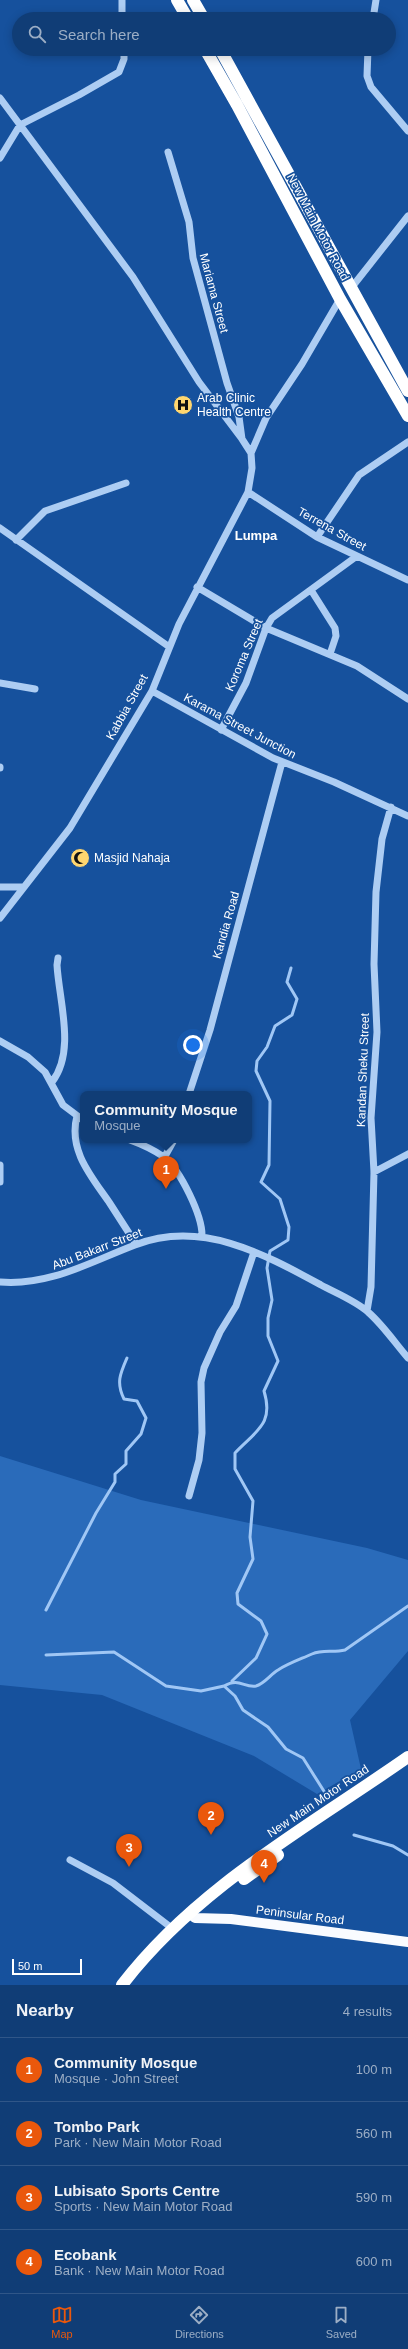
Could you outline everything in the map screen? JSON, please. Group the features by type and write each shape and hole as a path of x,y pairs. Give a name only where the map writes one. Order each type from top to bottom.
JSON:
{"highway":[{"path":"195,1 200,12"},
{"name":"New Main Motor Road","path":"209,56 238,105 340,299 408,416"},
{"name":"New Main Motor Road","path":"224,56 408,391"},
{"name":"New Main Motor Road","path":"132,1985 142,1971 192,1915 254,1860 408,1757"},
{"name":"New Main Motor Road","path":"122,1985 137,1966 173,1929 259,1867 408,1767"}],"main road":[{"name":"Peninsular Road","path":"192,1915 408,1942"}],"street":[{"path":"122,0 122,12"},
{"path":"374,12 376,0"},
{"path":"183,10 195,1"},
{"path":"0,158 20,125 79,96 119,72 124,56"},
{"path":"367,56 366,76 371,87 408,131"},
{"path":"0,98 133,277 199,382 242,439 251,454"},
{"name":"Mariama Street","path":"168,152 190,222 193,258 227,382 239,417 242,439"},
{"path":"352,287 408,216"},
{"path":"248,492 252,468 251,454 266,418 302,364 340,299"},
{"path":"317,537 359,475 408,442"},
{"path":"16,540 45,511 126,483"},
{"name":"Terrena Street","path":"248,492 317,537 408,580"},
{"name":"Kabbia Street","path":"0,918 70,828 152,691 168,646 196,587 248,492"},
{"path":"0,528 168,646"},
{"name":"Koroma Street","path":"222,730 246,683 266,628 272,618 357,556"},
{"path":"196,587 266,628 358,666 408,699"},
{"path":"312,590 335,628 336,636 330,654"},
{"path":"0,684 35,689"},
{"name":"Karama Street Junction","path":"152,691 282,762 334,782 408,816"},
{"name":"Kandia Road","path":"190,1091 210,1030 282,762"},
{"name":"Kandan Sheku Street","path":"367,1311 371,1287 374,1172 371,1118 377,1032 374,964 376,892 382,839 391,807"},
{"path":"0,887 23,887"},
{"path":"52,1082 59,1073 64,1042 64,1018 57,965 58,958"},
{"path":"0,1041 28,1057 45,1072 52,1082 63,1105 80,1118 74,1129 79,1154 88,1174 136,1244"},
{"path":"136,1143 164,1158 190,1194 202,1227 202,1237"},
{"path":"164,1158 172,1143"},
{"path":"374,1172 408,1154"},
{"path":"0,1165 0,1182"},
{"name":"Abu Bakarr Street","path":"0,1282 37,1282 58,1277 112,1256 136,1244 182,1235 220,1239 270,1257 367,1311 408,1358"},
{"path":"189,1496 200,1453 202,1433 201,1382 204,1368 220,1332 236,1306 254,1252"},
{"path":"70,1860 112,1883 173,1929"}],"shaded area":[{"path":"0,1456 141,1500 367,1548 408,1560 408,1651 350,1720 361,1769 317,1794 254,1756 102,1695 0,1685"}],"waterway":[{"path":"232,1681 256,1658 267,1634 261,1621 238,1604 237,1593 253,1559 250,1537 253,1501 235,1469 235,1453 262,1426 267,1411 267,1402 264,1391 278,1361 268,1336 268,1318 272,1300 267,1268 270,1251 288,1240 289,1227 280,1199 261,1182 269,1165 270,1101 256,1071 257,1061 267,1047 275,1026 292,1015 297,999 287,982 291,968"},
{"path":"46,1610 96,1513 115,1482 115,1474 126,1464 126,1451 141,1434 146,1418 137,1401 124,1399 120,1388 120,1378 127,1358"},
{"path":"224,1686 234,1682 248,1686 256,1686 275,1672 312,1654 345,1650 408,1606"},
{"path":"46,1655 114,1652 166,1686 201,1691 224,1686 235,1696 243,1710 268,1727 286,1749 303,1758 327,1796"},
{"path":"354,1835 393,1846 408,1855"}],"place":[{"name":"Arab Clinic Health Centre","path":"183,405"},
{"name":"Masjid Nahaja","path":"80,858"},
{"name":"Community Mosque","path":"166,1189"},
{"name":"Tombo Park","path":"211,1835"},
{"name":"Lubisato Sports Centre","path":"129,1867"},
{"name":"Ecobank","path":"264,1883"}],"district":[{"name":"Lumpa","path":"256,535"}]}
